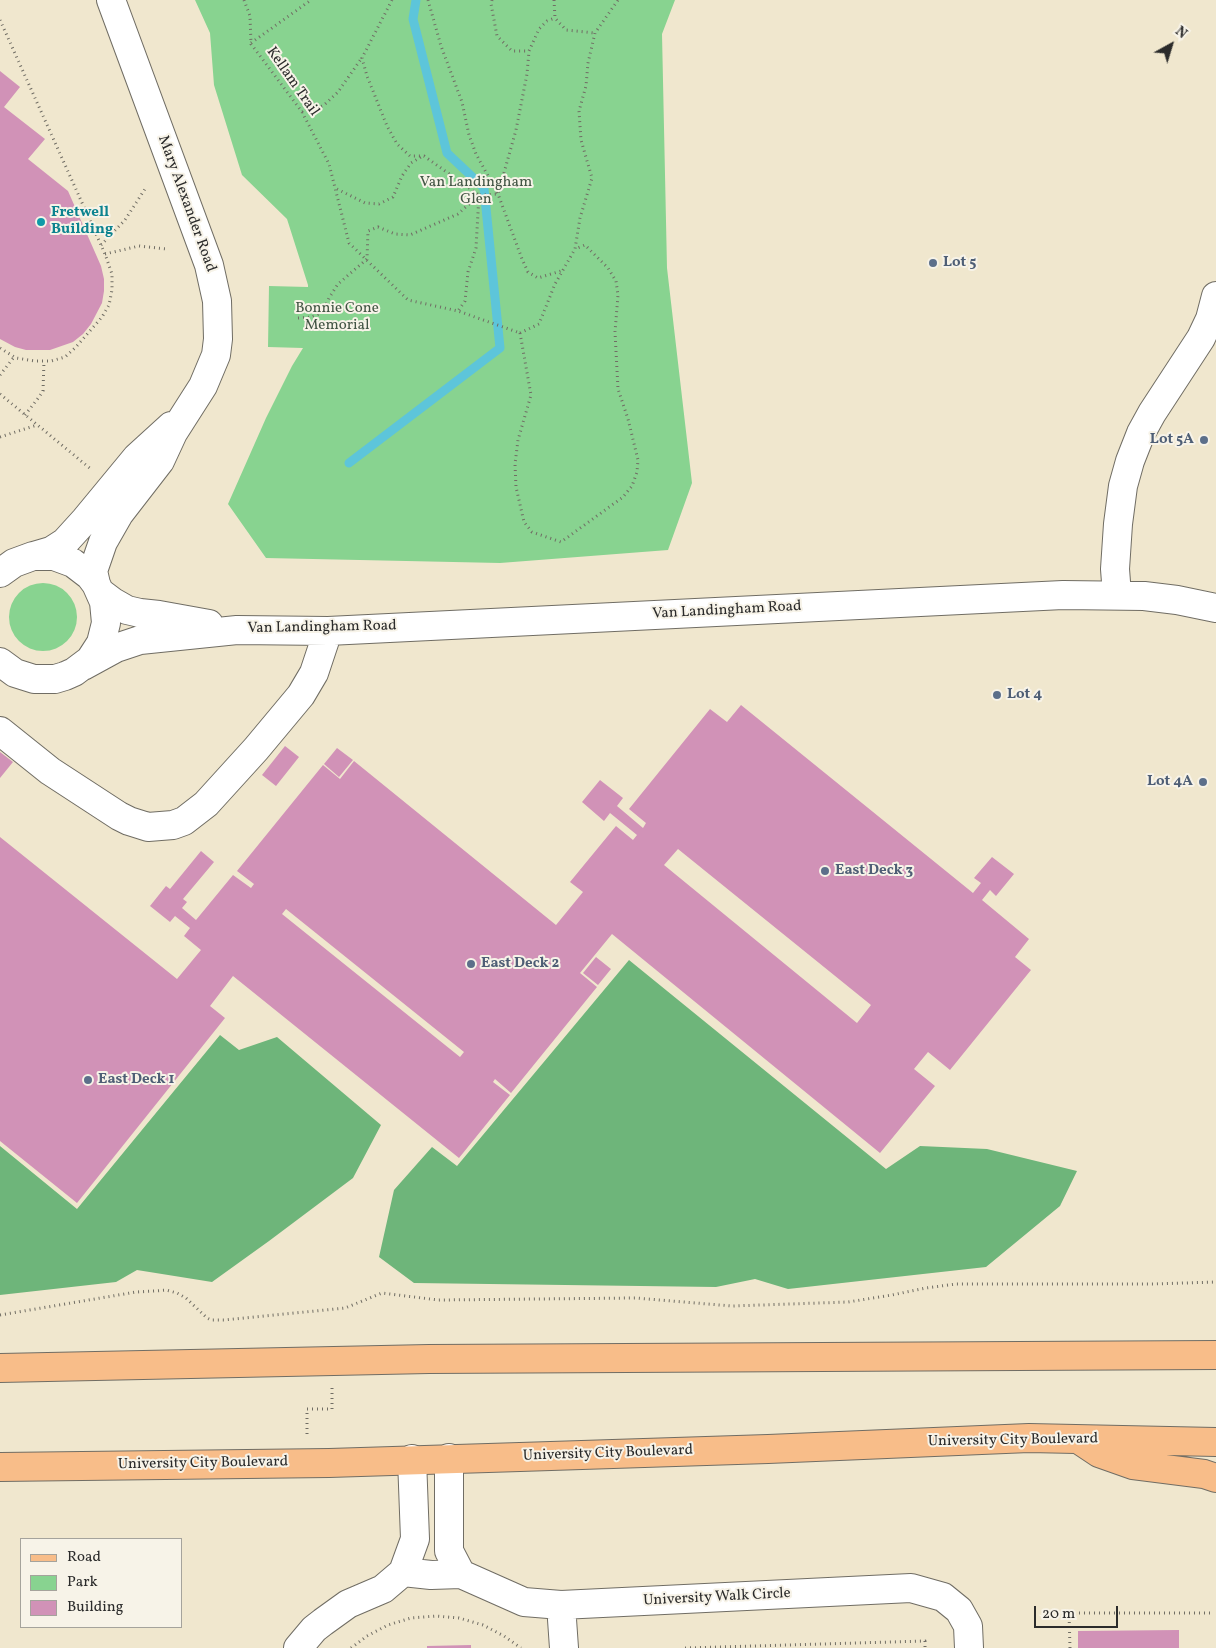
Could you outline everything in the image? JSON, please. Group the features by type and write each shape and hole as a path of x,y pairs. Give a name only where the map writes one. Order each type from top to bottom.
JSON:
{"main road":[{"path":"0,1368 429,1359 1216,1355"},
{"name":"University City Boulevard","path":"0,1467 329,1462 768,1449 1029,1438 1216,1442"},
{"path":"1078,1439 1099,1453 1133,1465 1204,1474 1216,1478"}],"street":[{"name":"Mary Alexander Road","path":"0,662 14,673 12,674 34,679 55,679 70,674 83,666 96,651 104,633 106,612 93,574 94,567 112,525 160,460 173,433 203,386 216,355 218,320 214,282 111,0"},
{"path":"1117,595 1115,569 1117,530 1123,486 1130,461 1152,413 1201,338 1210,319 1216,296"},
{"name":"Mary Alexander Road","path":"0,573 14,563 51,552 65,542 132,462 188,408"},
{"name":"Mary Alexander Road","path":"33,556 54,556 73,563 86,572 98,588"},
{"name":"Van Landingham Road","path":"98,588 113,602 127,610 237,630"},
{"name":"Van Landingham Road","path":"83,666 116,648 140,640 237,630 328,631 1019,597 1117,595 1177,600 1216,608"},
{"path":"0,731 50,771 129,822 148,827 173,825 184,821 206,804 256,749 301,695 314,673 328,631"},
{"path":"403,1572 431,1575 455,1563 449,1458"},
{"path":"298,1648 314,1628 348,1604 383,1589 403,1572 415,1539 412,1459"},
{"name":"University Walk Circle","path":"455,1563 524,1602 561,1606 911,1588 943,1597 959,1610 968,1626 969,1648"},
{"path":"561,1606 564,1648"}],"path":[{"name":"Kellam Trail","path":"244,0 250,16 251,44 302,112 329,164 348,243 408,300 458,312 520,333"},
{"path":"251,44 309,0"},
{"path":"302,112 323,106 338,92 362,58 392,0"},
{"path":"428,0 462,102 476,154 498,194 528,272 538,278 564,270"},
{"path":"492,0 491,4 497,36 512,51 528,51"},
{"path":"554,0 555,18 566,30 595,33"},
{"path":"575,249 585,245 608,268 616,281 618,295 616,324 618,389 638,460 637,472 632,486 623,497 560,542 532,532 524,522 516,486 515,464 518,440 531,395 520,333 539,324 555,284 575,249 580,218 592,178 581,140 579,111 586,86 588,63 595,33 618,0"},
{"path":"498,194 516,130 528,74 528,51 539,29 547,21 555,18"},
{"path":"0,20 105,254 112,274 112,290 109,304 102,317 86,337 65,356 52,361 44,361 14,357 0,348"},
{"path":"362,58 379,106 397,144 410,156 424,156 479,195 498,194"},
{"path":"336,189 365,203 379,204 393,197 402,176 411,163 424,156"},
{"path":"101,245 125,220 145,189"},
{"path":"298,318 312,317 323,312 338,284 367,259 368,231 378,227 395,234 410,235 458,214 479,195"},
{"path":"458,312 465,301 468,272 476,248 479,195"},
{"path":"105,254 139,246 167,249"},
{"path":"0,375 14,357"},
{"path":"25,415 39,398 42,390 44,361"},
{"path":"0,394 97,474"},
{"path":"0,437 37,425"},
{"path":"0,1315 136,1292 166,1290 186,1298 206,1318 224,1320 345,1308 382,1293 438,1300 636,1298 732,1306 848,1302 956,1284 1216,1282"},
{"path":"308,1434 307,1409 332,1409 332,1380"},
{"path":"1070,1648 1069,1614 1210,1613"},
{"path":"351,1648 367,1636 388,1625 412,1618 436,1616 459,1618 483,1625 521,1648"},
{"path":"685,1648 925,1641 926,1648"}],"green space":[{"name":"Van Landingham Glen","path":"195,0 675,0 662,34 667,268 692,483 668,550 500,563 266,558 228,504 266,418 303,348 268,347 269,286 308,287 308,285 287,219 242,175 214,85 210,33"},
{"path":"50,583 62,589 71,598 77,610 75,630 67,641 50,651 36,651 19,641 11,630 9,610 19,593 30,585"},
{"path":"629,960 886,1169 920,1146 987,1149 1077,1171 1060,1206 986,1267 788,1289 755,1279 716,1287 414,1283 379,1257 394,1190 432,1147 457,1166"},
{"path":"220,1035 239,1050 277,1037 381,1125 353,1178 212,1282 137,1270 116,1282 0,1295 0,1146 77,1209"}],"building":[{"name":"Fretwell Building","path":"0,71 20,87 4,107 45,139 28,159 68,191 101,266 104,279 102,303 91,324 73,342 50,350 26,350 15,347 0,339"},
{"path":"741,705 973,893 981,883 974,878 992,857 1014,874 996,896 990,890 982,900 1029,939 1015,957 1031,970 950,1070 928,1052 914,1069 935,1086 880,1153 612,934 580,973 597,987 511,1093 495,1079 493,1082 510,1095 459,1158 233,976 210,1006 225,1018 77,1203 0,1141 0,837 177,979 201,950 184,936 190,928 175,916 170,922 150,906 166,886 170,889 201,851 214,862 183,899 187,902 182,908 196,920 233,875 251,888 254,884 237,871 323,765 340,779 354,761 556,925 583,892 570,882 616,826 633,840 637,835 610,813 604,821 582,802 600,780 623,798 617,806 643,828 646,823 629,809 710,709 727,722","holes":["678,849 871,1005 857,1023 664,865","286,909 464,1052 460,1057 282,914"]},
{"path":"285,746 299,757 276,786 262,775"},
{"path":"337,748 353,760 339,777 324,764"},
{"path":"0,752 13,762 0,778"},
{"path":"596,957 611,969 598,985 583,973"},
{"path":"1179,1630 1179,1648 1078,1648 1078,1631"},
{"path":"471,1645 471,1648 427,1648 427,1646"}],"waterway":[{"path":"349,463 500,348 484,188 447,153 413,19 416,0"}],"place":[{"name":"Fretwell Building","path":"41,222"},
{"name":"Lot 5","path":"933,263"},
{"name":"Lot 5A","path":"1204,440"},
{"name":"Lot 4","path":"997,695"},
{"name":"Lot 4A","path":"1203,782"},
{"name":"East Deck 3","path":"825,871"},
{"name":"East Deck 2","path":"471,964"},
{"name":"East Deck 1","path":"88,1080"}],"park label":[{"name":"Bonnie Cone Memorial","path":"337,318"}]}
